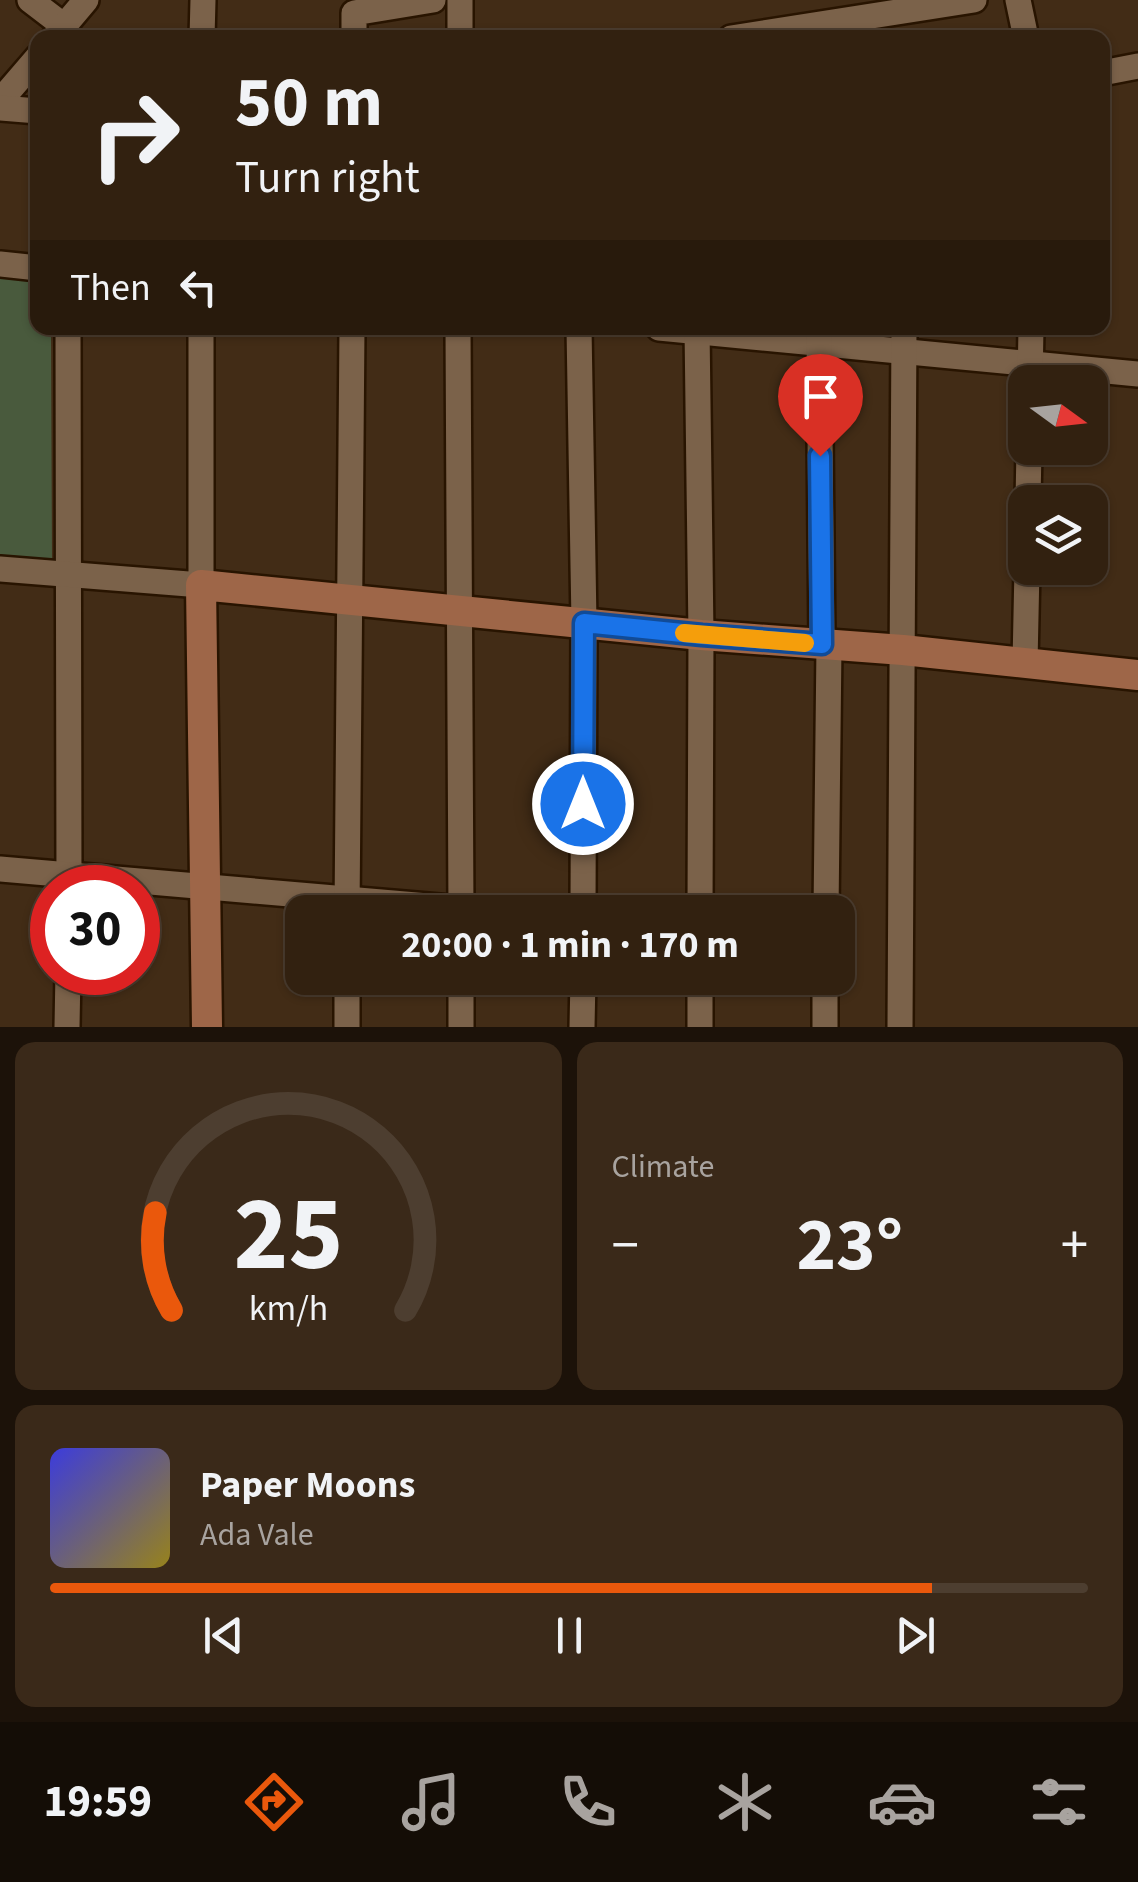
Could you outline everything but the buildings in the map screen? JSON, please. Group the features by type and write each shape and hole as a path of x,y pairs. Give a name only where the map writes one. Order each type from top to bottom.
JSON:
{"street":[{"path":"30,0 57,30"},
{"path":"61,30 86,0"},
{"path":"202,30 203,0"},
{"path":"354,30 354,13 389,4 434,0"},
{"path":"460,0 460,30"},
{"path":"809,30 974,0"},
{"path":"1018,0 1024,30"},
{"path":"1110,71 1138,66"},
{"path":"30,67 0,104 30,109"},
{"path":"0,264 30,267"},
{"path":"68,335 69,865"},
{"path":"202,335 207,1027"},
{"path":"347,895 352,335"},
{"path":"458,335 461,895"},
{"path":"579,335 583,895"},
{"path":"697,335 702,635 700,895"},
{"path":"826,895 819,335 904,339 1008,367"},
{"path":"1030,365 1031,335"},
{"path":"900,1027 904,339"},
{"path":"1108,374 1138,374"},
{"path":"0,569 702,635 903,650 1138,675"},
{"path":"1026,663 1027,585"},
{"path":"0,870 30,875"},
{"path":"160,884 285,897"},
{"path":"67,1027 68,995"},
{"path":"347,995 347,1027"},
{"path":"461,995 461,1027"},
{"path":"582,995 582,1027"},
{"path":"700,995 700,1027"},
{"path":"825,995 825,1027"}],"green space":[{"path":"0,274 30,275 30,335 51,335 52,563 0,558"}],"slow traffic":[{"path":"684,633 805,643"}],"route":[{"path":"583,804 584,623 822,644 820,456"}]}
